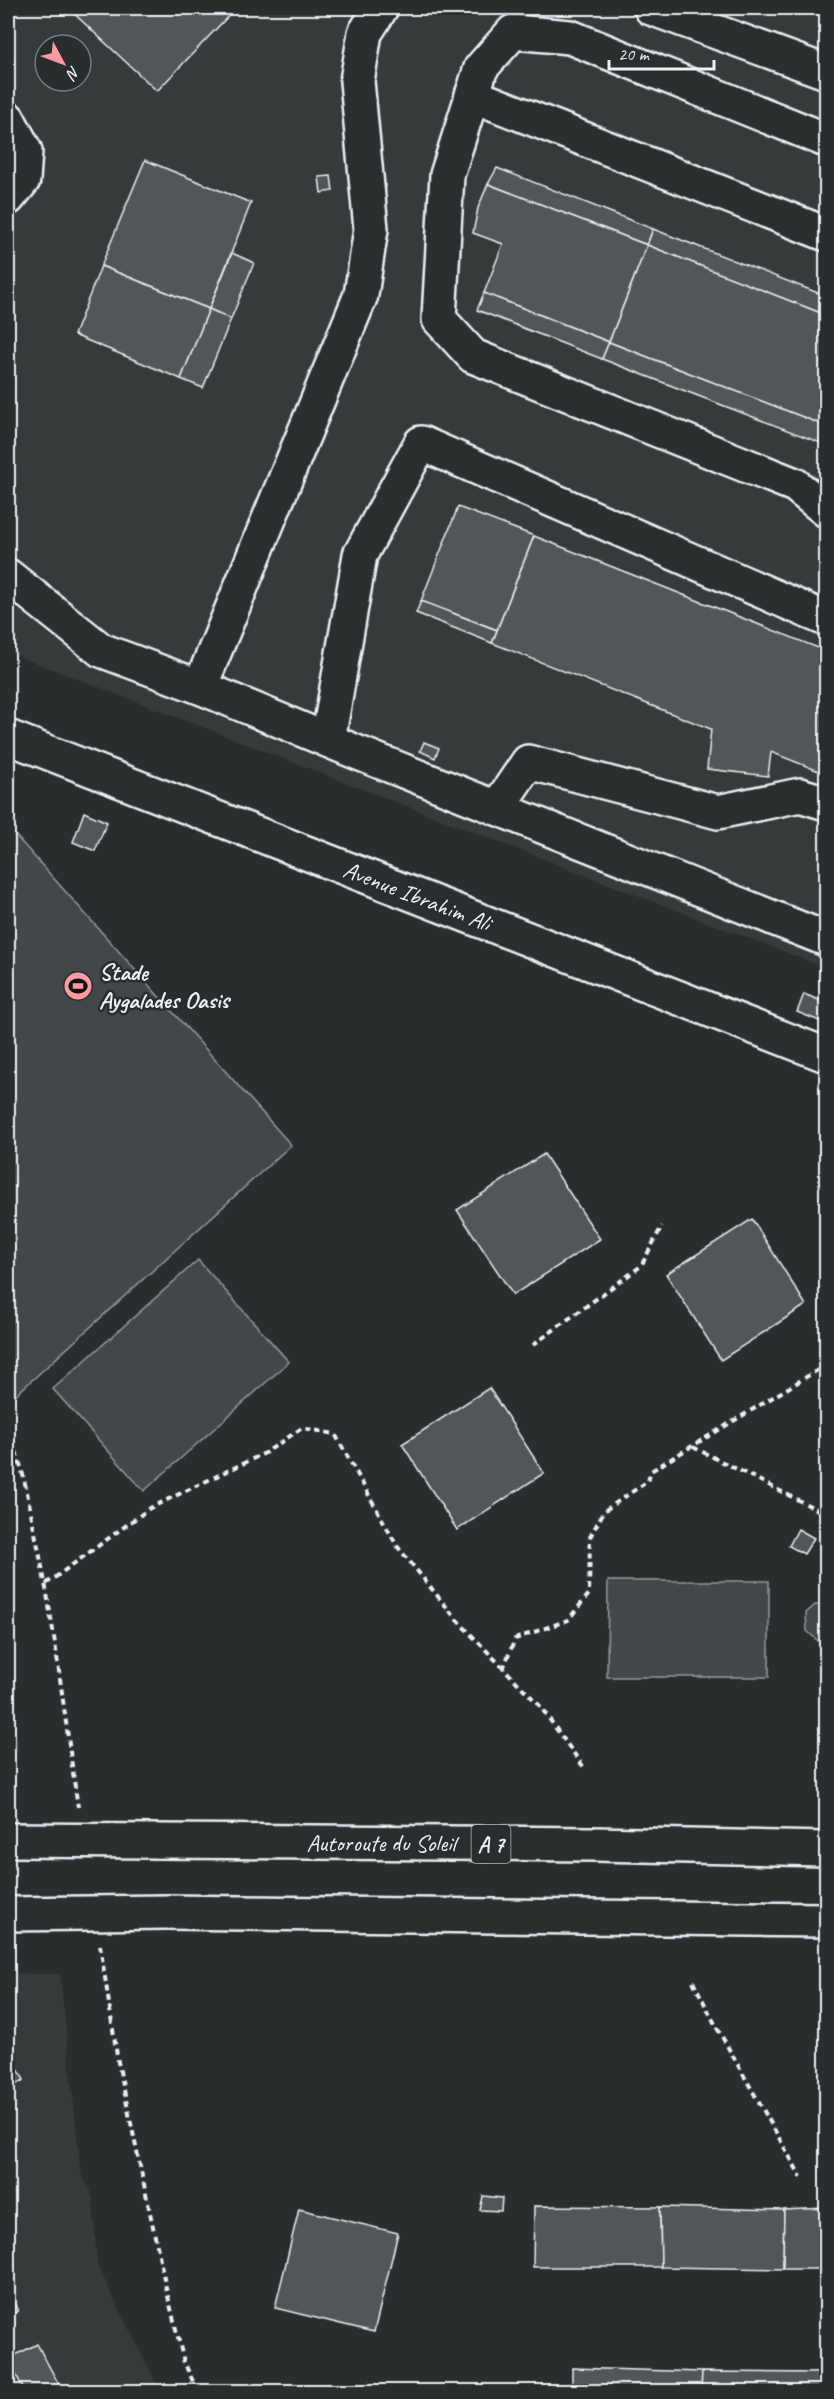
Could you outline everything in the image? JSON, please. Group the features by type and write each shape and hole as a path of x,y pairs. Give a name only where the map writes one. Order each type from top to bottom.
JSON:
{"main road":[{"path":"200,687 362,295 371,229 357,81 365,33 381,8"},
{"path":"651,8 826,72"},
{"path":"826,140 570,37 513,32 481,68 447,175 439,318 473,356 795,485 826,510"},
{"path":"472,95 826,234"},
{"path":"8,119 25,151 23,180 8,198"},
{"path":"328,740 360,555 421,443 826,619"},
{"path":"8,576 101,650 200,687 826,939"},
{"name":"Avenue Ibrahim Ali","path":"8,737 826,1055"},
{"path":"497,808 528,762 718,812 800,795 826,803"},
{"name":"Autoroute du Soleil","path":"8,1840 594,1844 826,1849"},
{"path":"8,1914 167,1912 826,1920"}],"path":[{"path":"533,1345 640,1266 662,1226"},
{"path":"502,1669 515,1639 568,1620 589,1594 590,1537 604,1511 648,1481 651,1471 693,1448 826,1365"},
{"path":"46,1584 150,1508 265,1454 302,1428 335,1434 397,1546 457,1620 540,1706 585,1769"},
{"path":"693,1448 826,1514"},
{"path":"693,1981 801,2177"}],"shaded area":[{"path":"8,8 826,8 826,968 8,652"},
{"name":"Stade Aygalades Oasis","path":"8,827 291,1145 10,1400 8,1396"},
{"path":"198,1260 289,1362 144,1491 53,1389"},
{"path":"608,1581 769,1581 769,1677 607,1677"},
{"path":"815,1605 826,1606 826,1640 818,1641 807,1631 806,1613"},
{"path":"8,1667 19,1751 8,1752"},
{"path":"8,1974 60,1974 81,2173 93,2197 97,2265 160,2391 8,2392"}],"building":[{"path":"68,8 236,8 157,91"},
{"path":"145,160 251,203 209,309 101,266"},
{"path":"497,168 653,229 647,245 488,184"},
{"path":"331,176 333,191 321,193 319,177"},
{"path":"488,184 647,245 609,342 484,293 503,244 473,233 478,208"},
{"path":"653,229 826,296 826,315 647,245"},
{"path":"647,245 826,315 826,426 609,342"},
{"path":"232,253 254,263 231,319 209,309"},
{"path":"101,266 209,309 181,379 74,335"},
{"path":"484,293 609,342 602,359 477,310"},
{"path":"209,309 231,319 203,388 181,379"},
{"path":"609,342 826,426 826,445 602,359"},
{"path":"458,507 534,536 497,630 421,601"},
{"path":"534,536 826,651 826,774 771,752 768,776 707,769 711,729 492,643"},
{"path":"421,601 497,630 492,643 416,613"},
{"path":"424,742 439,748 435,758 420,751"},
{"path":"84,812 107,822 95,851 73,842"},
{"path":"804,994 826,1003 822,1022 797,1012"},
{"path":"544,1154 600,1239 513,1295 457,1210"},
{"path":"752,1219 806,1305 721,1360 666,1274"},
{"path":"489,1388 544,1473 457,1530 402,1444"},
{"path":"798,1529 814,1538 804,1554 789,1546"},
{"path":"8,2051 24,2080 8,2089"},
{"path":"483,2196 502,2198 501,2211 480,2210"},
{"path":"534,2206 660,2207 661,2267 533,2267"},
{"path":"660,2207 784,2210 783,2269 661,2267"},
{"path":"826,2208 826,2269 783,2269 784,2210"},
{"path":"299,2209 398,2233 374,2332 275,2308"},
{"path":"8,2291 18,2311 8,2317"},
{"path":"37,2344 63,2392 25,2392 8,2359"},
{"path":"572,2368 702,2372 701,2392 572,2392"},
{"path":"702,2372 826,2373 826,2392 701,2392"}],"place":[{"name":"Stade Aygalades Oasis","path":"78,986"}]}
